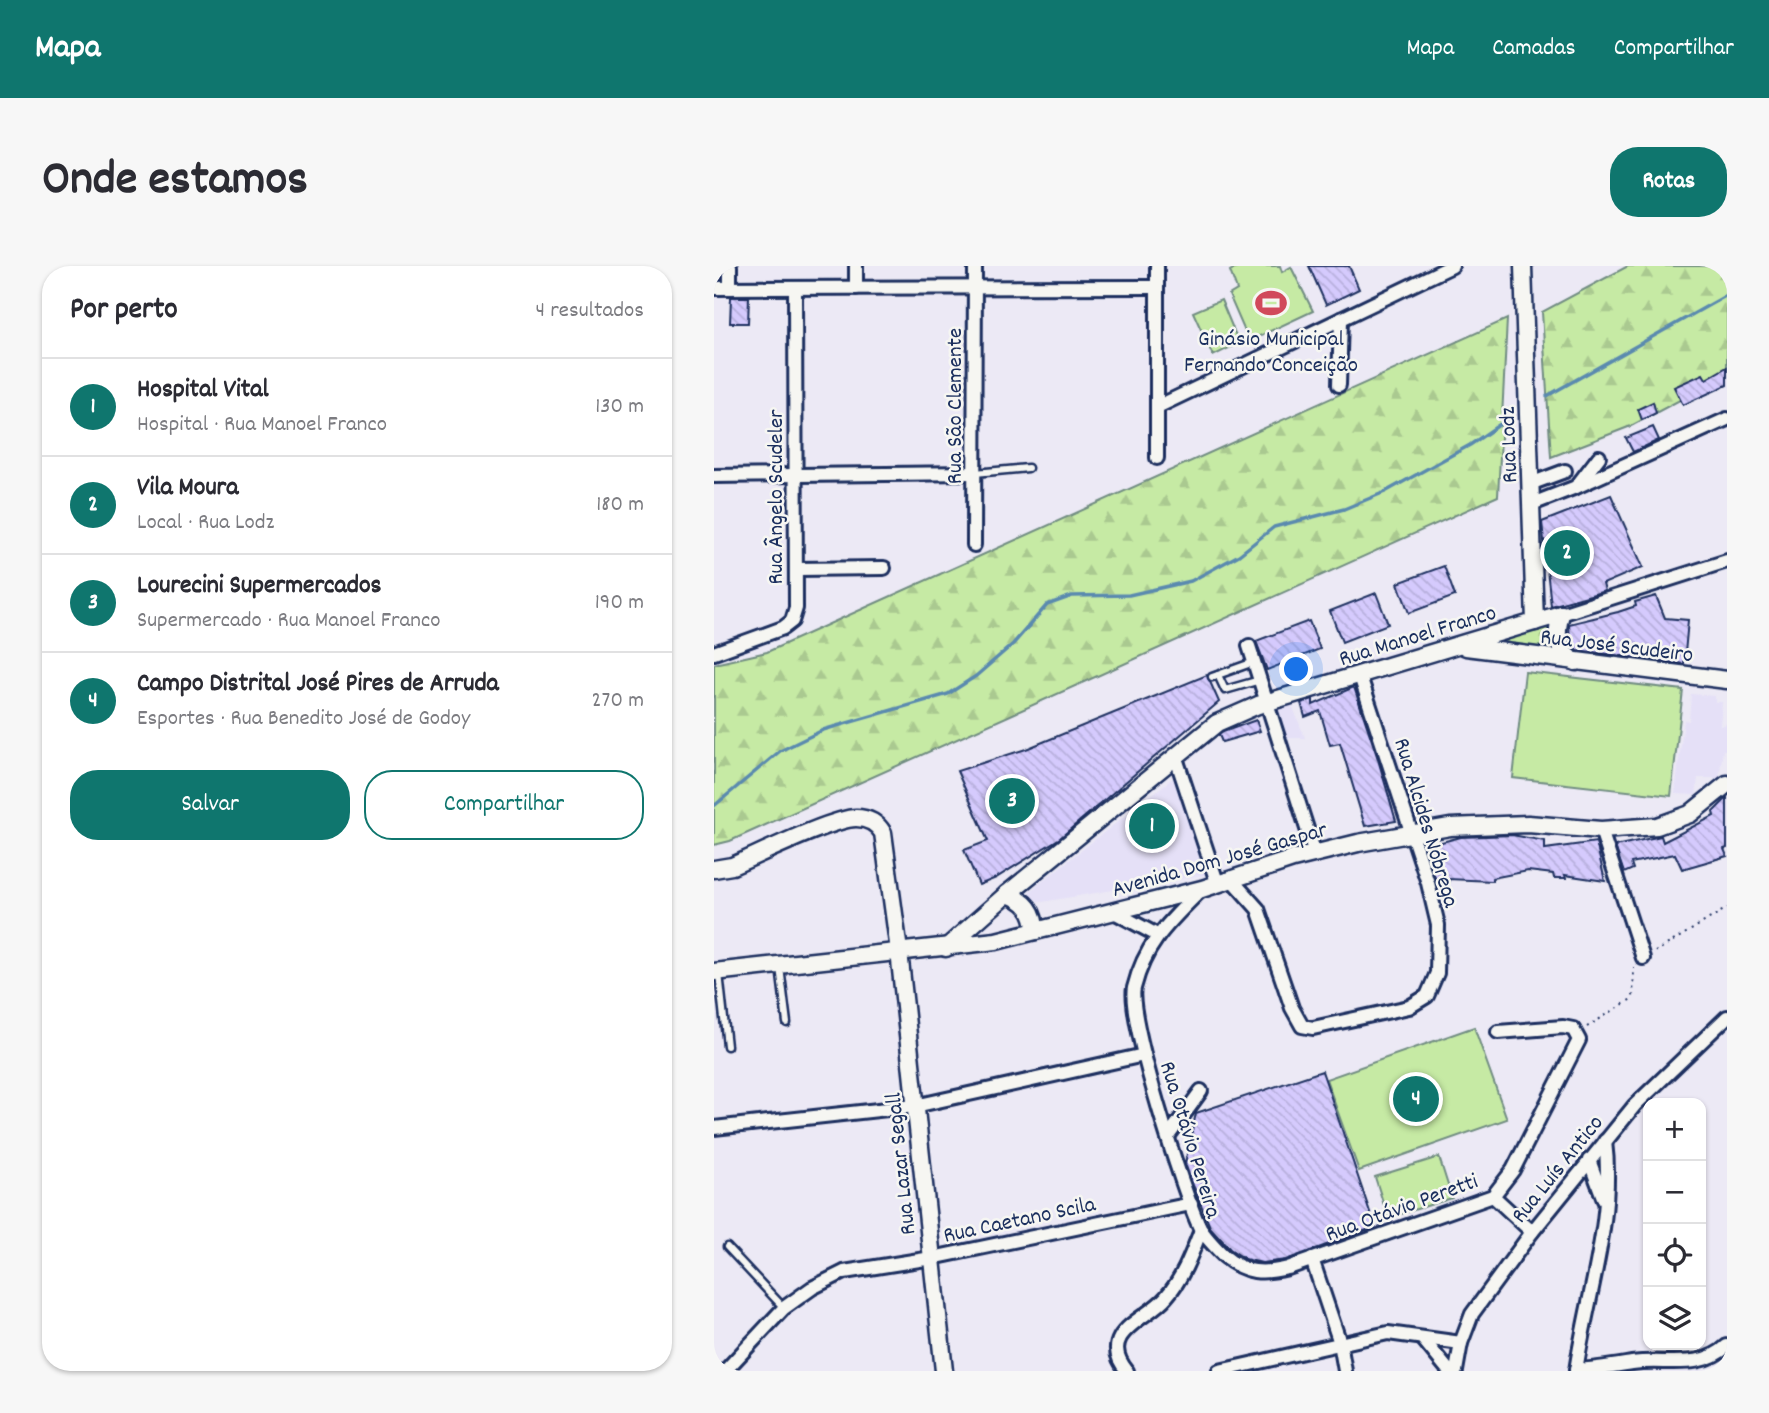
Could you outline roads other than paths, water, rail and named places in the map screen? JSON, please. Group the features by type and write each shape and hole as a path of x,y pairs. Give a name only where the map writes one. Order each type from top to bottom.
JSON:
{"street":[{"path":"730,266 730,288"},
{"path":"856,266 856,288"},
{"name":"Rua São Clemente","path":"974,545 975,266"},
{"path":"1157,266 1157,458"},
{"path":"1157,407 1452,266"},
{"name":"Rua Lodz","path":"1523,266 1535,622"},
{"path":"714,288 1157,287"},
{"name":"Rua Ângelo Scudeler","path":"714,653 783,628 792,621 796,608 794,288"},
{"path":"1339,385 1341,319"},
{"path":"1532,504 1727,419"},
{"path":"1576,487 1599,457"},
{"path":"1530,484 1565,471"},
{"path":"714,476 973,473"},
{"name":"Rua Manoel Franco","path":"946,947 1217,723 1267,703 1460,647 1725,563"},
{"path":"796,569 884,568"},
{"path":"1561,614 1558,643 1567,658 1578,663"},
{"path":"1249,646 1315,853"},
{"name":"Rua José Scudeiro","path":"1460,647 1727,680"},
{"name":"Rua Alcides Nóbrega","path":"1217,885 1258,909 1292,1009 1303,1026 1313,1028 1409,1007 1427,996 1433,984 1439,951 1438,925 1428,883 1360,676"},
{"path":"1175,755 1217,885"},
{"name":"Avenida Dom José Gaspar","path":"716,972 996,941 1217,885 1315,853 1411,834 1491,823 1601,830 1657,826 1690,814 1727,784"},
{"name":"Rua Lazar Segall","path":"714,869 732,866 842,820 867,820 878,824 886,845 899,951 944,1371"},
{"path":"1601,830 1643,958"},
{"name":"Rua Otávio Pereira","path":"1127,1371 1119,1355 1121,1335 1127,1326 1165,1299 1177,1284 1201,1230 1144,1055 1136,1023 1134,990 1157,934 1217,885"},
{"path":"1007,894 1019,898 1028,906 1034,917 1035,932"},
{"path":"988,911 986,928 996,941"},
{"path":"1114,912 1157,934"},
{"name":"Rua Luís Antico","path":"1456,1371 1461,1343 1472,1314 1532,1232 1589,1160 1657,1082 1727,1017"},
{"name":"Rua Otávio Peretti","path":"1201,1230 1227,1258 1252,1272 1267,1273 1493,1196 1513,1170 1574,1055 1579,1040 1578,1034 1563,1027 1498,1032"},
{"path":"714,1128 915,1106 1144,1055"},
{"path":"1169,1135 1201,1091"},
{"path":"1605,1141 1609,1175 1576,1370 1609,1370 1630,1363 1697,1363 1712,1358 1727,1346"},
{"path":"1589,1160 1605,1203"},
{"path":"1493,1196 1532,1232"},
{"name":"Rua Caetano Scila","path":"725,1371 784,1308 811,1288 844,1272 932,1258 1191,1204"},
{"path":"1312,1259 1340,1343 1345,1371"},
{"path":"1219,1371 1388,1334 1461,1343"},
{"path":"1422,1338 1449,1371"}],"lane":[{"path":"973,473 1028,468"},
{"path":"1254,662 1215,676 1225,690 1260,680"},
{"path":"780,965 787,1023"},
{"path":"716,972 727,1046"},
{"path":"727,1247 784,1308"}],"waterway":[{"path":"1547,396 1727,295"},
{"path":"714,806 780,751 823,730 948,694 976,676 1013,644 1047,605 1072,596 1129,595 1191,581 1239,555 1274,527 1344,509 1385,492 1470,445 1509,418"}],"place":[{"name":"Ginásio Municipal Fernando Conceição","path":"1271,303"},
{"name":"Vila Moura","path":"1567,553"},
{"name":"Lourecini Supermercados","path":"1012,801"},
{"name":"Hospital Vital","path":"1152,826"},
{"name":"Campo Distrital José Pires de Arruda","path":"1416,1099"}]}
